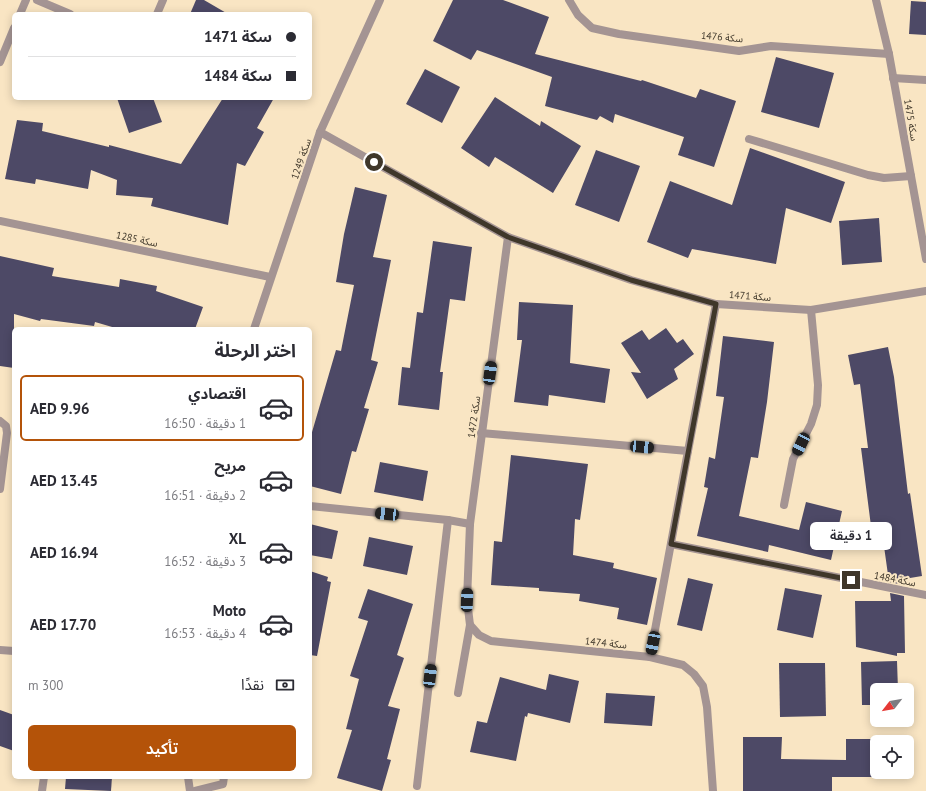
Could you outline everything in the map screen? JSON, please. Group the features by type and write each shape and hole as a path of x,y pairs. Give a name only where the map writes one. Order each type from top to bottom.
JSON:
{"street":[{"path":"21,12 26,0"},
{"path":"37,0 65,12"},
{"path":"158,12 163,0"},
{"name":"سكة 1249","path":"255,327 270,277 320,132 380,0"},
{"name":"سكة 1476","path":"568,0 578,15 592,28 619,34 738,51 771,46 889,54"},
{"name":"سكة 1475","path":"876,0 889,54 926,259"},
{"path":"0,62 12,33"},
{"path":"893,78 926,80"},
{"name":"سكة 1471","path":"320,132 508,237 631,280 716,304 811,310 926,291"},
{"path":"749,139 868,175 896,178 911,176"},
{"name":"سكة 1285","path":"0,221 270,277"},
{"name":"سكة 1472","path":"470,625 467,600 470,524 508,237"},
{"path":"650,657 716,304"},
{"path":"784,505 793,459 811,424 817,405 818,385 811,310"},
{"path":"0,421 6,426 7,433 0,489"},
{"path":"482,433 688,451"},
{"path":"312,506 448,520 470,524"},
{"path":"417,786 448,520"},
{"name":"سكة 1484","path":"671,544 926,595"},
{"path":"458,693 470,625"},
{"name":"سكة 1474","path":"470,625 479,635 491,641 650,657 683,665 694,674 703,686 707,707 713,791"},
{"path":"0,650 12,651"},
{"path":"42,791 44,779"},
{"path":"188,779 190,791"},
{"path":"195,791 223,784 224,779"}],"building":[{"path":"196,0 204,0 225,12 191,12"},
{"path":"453,0 503,0 549,17 535,54 641,81 642,80 696,98 700,89 736,101 714,167 678,155 684,137 615,114 613,123 600,116 597,120 545,106 552,77 477,50 471,60 433,41"},
{"path":"911,1 926,2 926,35 909,34"},
{"path":"776,57 834,73 819,128 761,112"},
{"path":"425,69 460,87 442,123 406,104"},
{"path":"495,97 540,126 541,121 581,146 553,193 495,157 489,167 461,148"},
{"path":"118,100 154,100 162,122 129,133"},
{"path":"222,100 273,100 257,128 264,132 245,166 237,163 228,225 151,206 153,198 116,195 117,180 91,170 88,189 36,179 35,184 5,179 17,120 43,123 42,131 109,147 109,145 181,164"},
{"path":"750,148 845,182 831,223 786,208 776,264 692,249 688,258 647,242 670,181 732,205"},
{"path":"596,150 640,166 619,222 575,205"},
{"path":"355,187 387,195 373,257 391,260 371,360 378,362 364,408 369,409 356,452 352,451 341,494 312,487 312,432 336,350 341,351 354,285 336,282 344,234"},
{"path":"879,218 882,262 842,265 839,221"},
{"path":"433,241 472,247 465,301 450,299 440,372 443,372 439,410 398,405 402,367 410,368 417,312 423,313"},
{"path":"0,256 54,268 52,276 119,287 120,279 157,286 156,291 203,307 196,327 112,327 95,322 94,326 41,319 40,321 14,314 14,327 12,327 12,368 0,366"},
{"path":"519,302 573,305 570,363 610,369 605,403 549,395 548,406 514,402 522,340 517,340"},
{"path":"666,328 677,343 683,339 694,354 674,369 678,379 647,399 631,372 641,373 621,343 642,330 649,340"},
{"path":"723,336 774,342 767,402 758,458 751,457 739,516 799,530 806,502 842,511 831,560 769,545 768,552 697,536 708,488 704,487 709,457 715,459 724,397 716,396"},
{"path":"888,347 894,377 908,494 910,493 922,576 904,579 904,585 889,582 882,532 872,534 861,448 868,448 860,384 854,385 848,355"},
{"path":"511,455 588,464 580,520 575,519 573,555 614,563 613,568 657,578 647,625 617,619 619,608 579,601 580,594 539,591 539,588 491,585 494,541 502,542"},
{"path":"380,462 428,471 423,501 374,492"},
{"path":"312,524 338,531 332,559 312,555"},
{"path":"369,537 413,546 407,575 363,566"},
{"path":"312,572 328,577 327,581 331,582 317,656 312,655"},
{"path":"688,578 713,584 702,631 677,625"},
{"path":"785,588 822,595 813,638 777,630"},
{"path":"368,589 413,604 397,655 404,658 388,706 400,709 387,759 391,760 382,791 337,778 352,730 346,729 359,679 350,676 368,621 358,618"},
{"path":"890,593 904,596 905,653 897,653 897,656 856,647 855,601 891,601"},
{"path":"897,661 898,683 870,683 870,705 862,705 861,662"},
{"path":"779,663 825,663 826,716 780,717"},
{"path":"549,674 579,681 570,723 528,713 527,717 525,716 516,761 470,752 477,721 487,723 500,677 546,690"},
{"path":"606,693 655,696 652,726 604,723"},
{"path":"0,710 12,714 12,750 0,746"},
{"path":"743,737 782,737 781,759 846,760 846,739 870,739 870,777 832,777 832,791 743,791"},
{"path":"66,779 112,779 111,791 65,789"}],"route":[{"path":"374,162 508,237 631,280 716,304 671,544 851,580"}]}
